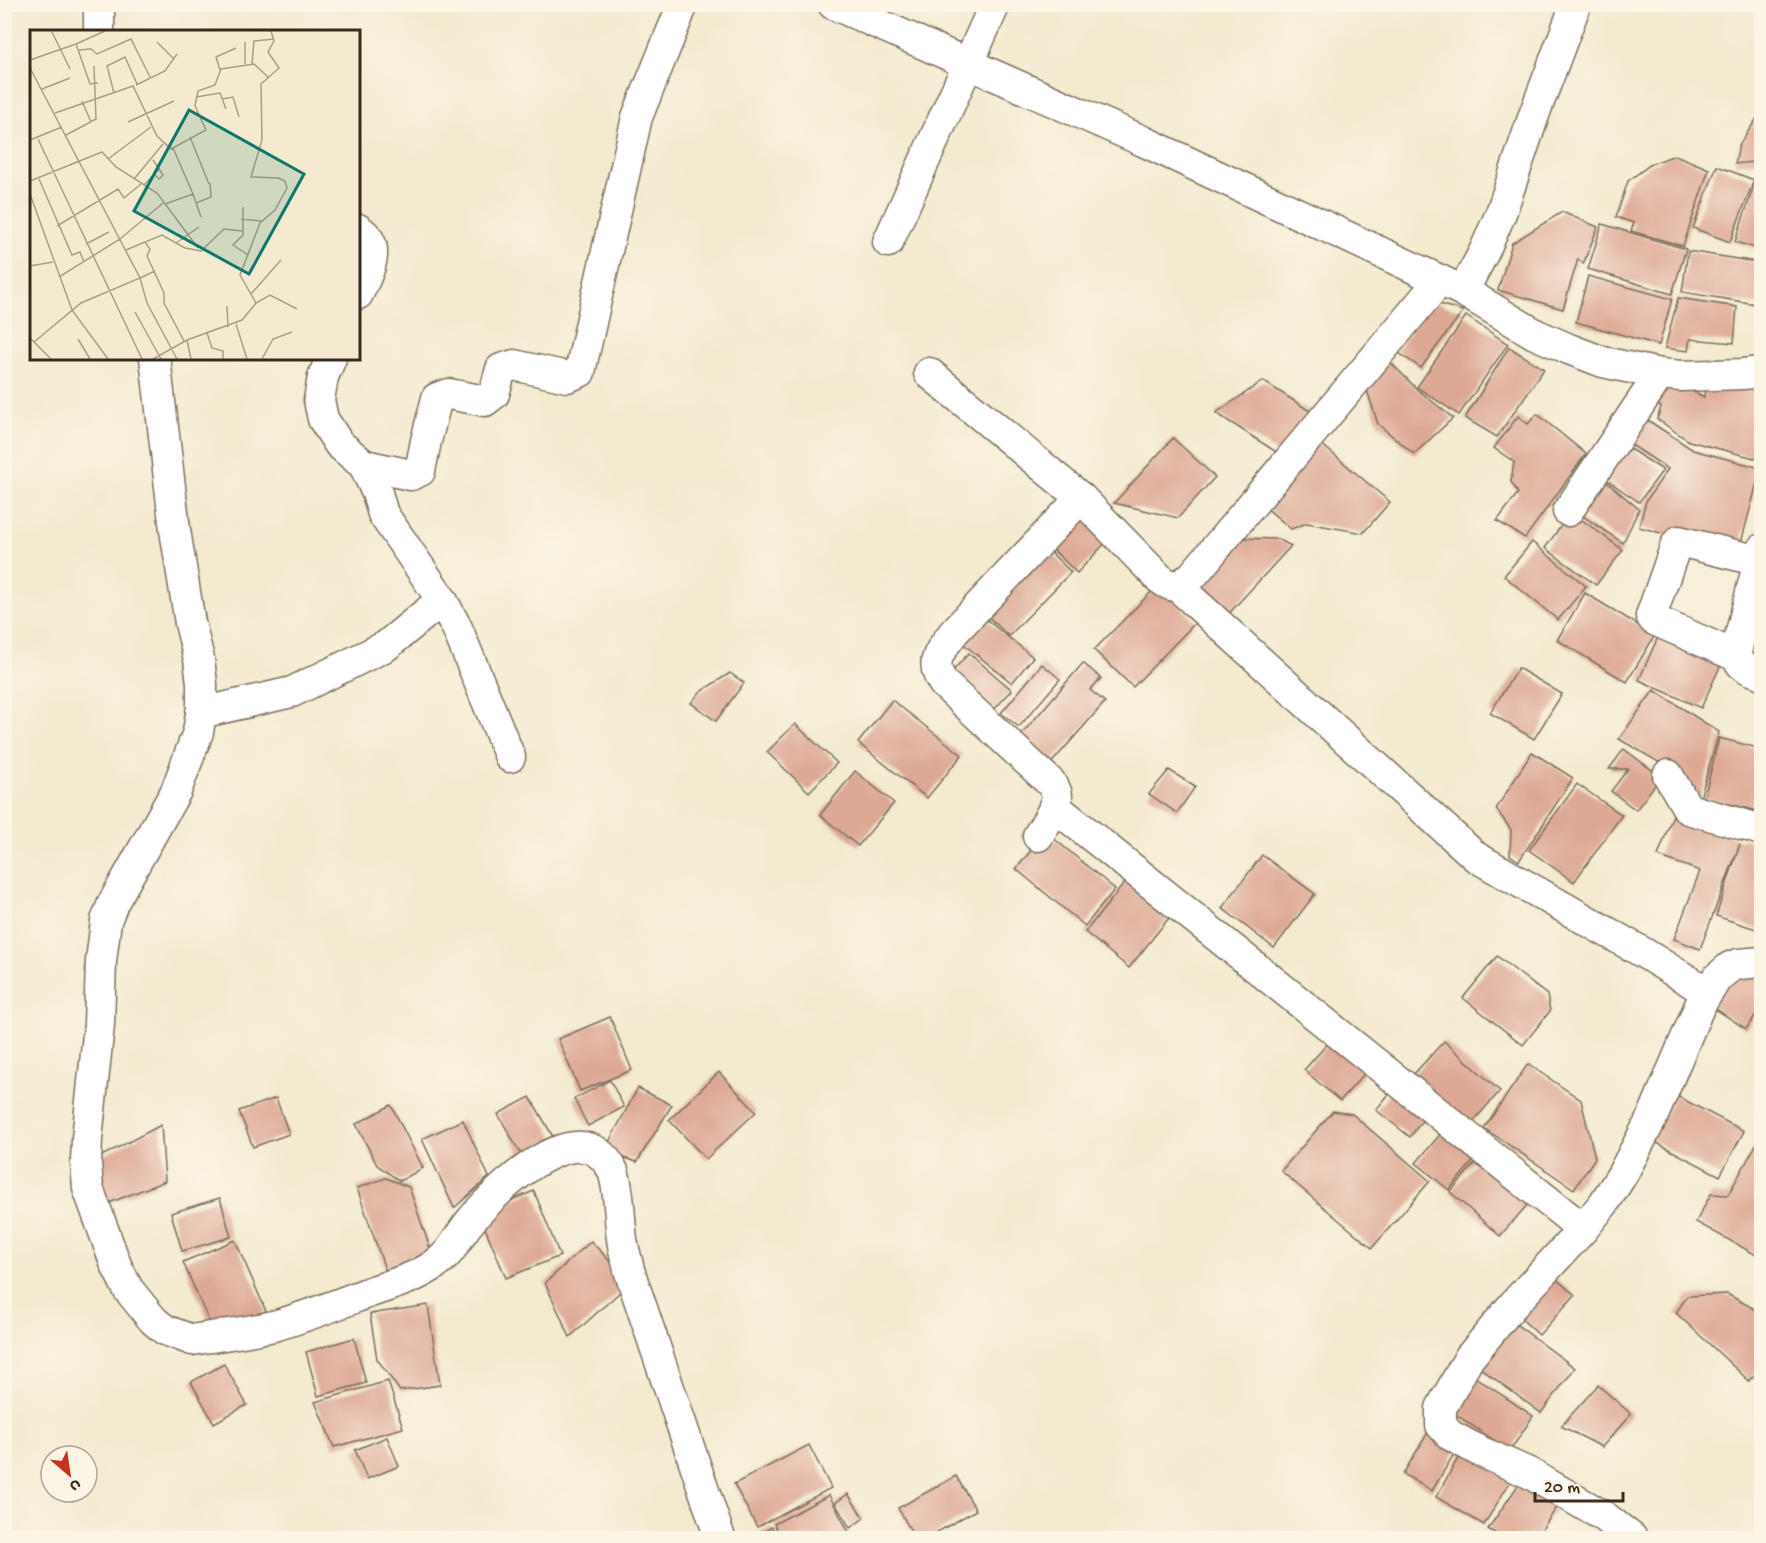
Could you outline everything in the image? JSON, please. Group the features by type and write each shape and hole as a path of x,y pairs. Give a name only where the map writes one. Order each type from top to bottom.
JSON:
{"street":[{"path":"99,4 99,30"},
{"path":"364,465 411,475 420,471 437,398 449,394 485,401 494,394 501,369 513,365 567,377 580,372 637,117 683,4"},
{"path":"833,4 1143,141 1452,286 1535,334 1569,349 1603,362 1660,374 1681,376 1761,372"},
{"path":"888,242 995,4"},
{"path":"929,373 1081,498 1159,578 1169,585 1183,584 1484,252 1501,213 1575,4"},
{"path":"360,231 370,240 373,260 360,289"},
{"path":"155,360 175,530 190,623 199,658 202,684 201,713 198,732 176,791 113,903 105,927 101,961 99,1025 86,1163 88,1188 116,1265 128,1289 153,1320 165,1330 192,1340 276,1325 409,1279 446,1256 468,1224 510,1180 552,1153 571,1147 582,1146 593,1149 608,1162 613,1171 622,1241 629,1270 720,1539"},
{"path":"330,360 323,377 319,400 323,419 339,444 364,465 377,493 383,514 442,600 458,628 510,757"},
{"path":"1568,511 1660,374"},
{"path":"1038,836 1058,794 1051,783 944,684 936,671 936,663 938,655 954,632 1081,498"},
{"path":"1736,656 1760,555 1679,542 1651,616 1654,620 1736,656 1743,667 1761,674"},
{"path":"1177,586 1476,857 1642,952 1707,993"},
{"path":"201,713 292,692 386,646 442,600"},
{"path":"1668,775 1688,809 1761,830"},
{"path":"1054,806 1583,1229"},
{"path":"1632,1539 1595,1512 1529,1473 1477,1450 1450,1435 1441,1425 1441,1408 1469,1358 1512,1306 1583,1229 1604,1203 1622,1175 1652,1118 1707,993 1717,978 1730,967 1761,962"}],"building":[{"path":"1762,111 1762,161 1735,164 1739,145"},
{"path":"1675,155 1709,169 1683,246 1631,231 1634,223 1616,217 1628,181 1651,164"},
{"path":"1717,166 1754,180 1730,242 1693,228"},
{"path":"1759,170 1762,170 1762,250 1735,242"},
{"path":"1562,212 1598,227 1583,264 1578,259 1563,309 1498,290 1512,243"},
{"path":"1602,224 1686,249 1672,294 1588,269"},
{"path":"1688,251 1762,263 1762,305 1682,292"},
{"path":"1588,276 1672,299 1659,345 1576,322"},
{"path":"1678,298 1737,307 1734,343 1690,339 1688,351 1665,348"},
{"path":"1432,302 1463,311 1421,368 1396,351"},
{"path":"1466,316 1508,344 1459,415 1417,387"},
{"path":"1509,347 1544,369 1497,437 1465,418"},
{"path":"1387,359 1418,390 1453,418 1414,454 1378,424 1365,384"},
{"path":"1762,377 1762,460 1689,441 1657,419 1661,407 1653,399 1670,380 1704,397 1706,382"},
{"path":"1263,381 1313,413 1284,457 1216,413"},
{"path":"1537,414 1586,454 1525,538 1497,521 1518,493 1511,482 1514,462 1494,448 1518,416 1528,424"},
{"path":"1646,419 1693,450 1761,468 1738,554 1639,527 1646,501 1668,469 1630,444"},
{"path":"1173,438 1215,477 1178,518 1114,503"},
{"path":"1319,442 1390,502 1363,533 1307,523 1291,529 1264,506"},
{"path":"1625,446 1663,470 1639,502 1604,478"},
{"path":"1604,480 1639,509 1623,543 1580,514"},
{"path":"1571,512 1623,550 1596,585 1545,548"},
{"path":"1069,514 1087,517 1110,538 1077,573 1044,541"},
{"path":"1236,538 1278,539 1291,546 1222,621 1188,589"},
{"path":"1532,542 1586,586 1558,620 1504,576"},
{"path":"1044,546 1071,572 1009,636 981,610"},
{"path":"1158,585 1196,622 1133,687 1094,650"},
{"path":"1762,590 1762,650 1740,643"},
{"path":"1585,593 1655,635 1627,682 1557,640"},
{"path":"977,612 1033,657 1012,683 956,638"},
{"path":"1661,630 1724,658 1701,708 1639,680"},
{"path":"969,653 1012,690 990,714 948,676"},
{"path":"1083,663 1101,678 1090,690 1105,702 1047,768 1021,735"},
{"path":"1042,664 1060,679 1019,727 1001,713"},
{"path":"1518,668 1562,694 1534,739 1490,713"},
{"path":"730,673 744,683 716,721 691,703 700,692"},
{"path":"1654,690 1719,732 1698,805 1662,764 1619,739"},
{"path":"892,700 962,755 927,798 858,743"},
{"path":"795,724 837,763 809,792 767,752"},
{"path":"1719,738 1762,749 1762,812 1704,798"},
{"path":"1624,749 1661,777 1636,810 1611,791 1628,769 1609,769"},
{"path":"1532,752 1573,778 1519,861 1510,855 1511,830 1496,809"},
{"path":"1169,770 1195,787 1177,813 1149,794"},
{"path":"855,771 894,803 858,846 820,815"},
{"path":"1577,784 1622,815 1574,882 1529,850"},
{"path":"1673,815 1742,841 1743,838 1762,844 1762,931 1716,916 1740,844 1700,949 1674,939 1700,871 1658,856"},
{"path":"1046,832 1115,889 1085,926 1016,869"},
{"path":"1262,855 1315,894 1274,948 1222,908"},
{"path":"1132,874 1176,909 1129,968 1085,932"},
{"path":"1497,956 1547,995 1550,1011 1523,1045 1463,998"},
{"path":"1762,965 1762,1006 1746,1029 1711,1006 1737,968"},
{"path":"610,1017 632,1070 580,1091 558,1039"},
{"path":"1337,1033 1373,1064 1340,1101 1304,1070"},
{"path":"1444,1041 1500,1091 1469,1126 1413,1075"},
{"path":"1528,1064 1581,1100 1595,1158 1574,1189 1484,1128"},
{"path":"719,1072 756,1112 706,1159 669,1120"},
{"path":"610,1080 624,1107 588,1126 574,1099"},
{"path":"1398,1083 1431,1109 1410,1137 1376,1110"},
{"path":"638,1088 672,1105 637,1162 604,1151"},
{"path":"1675,1095 1744,1131 1720,1176 1651,1140"},
{"path":"530,1097 555,1140 523,1158 498,1114"},
{"path":"276,1098 289,1134 253,1147 239,1111"},
{"path":"391,1105 423,1168 400,1181 377,1165 356,1124"},
{"path":"1333,1111 1352,1114 1430,1181 1372,1248 1281,1171"},
{"path":"463,1120 489,1177 454,1208 422,1139"},
{"path":"161,1125 165,1181 109,1203 92,1161"},
{"path":"1448,1125 1481,1152 1449,1190 1416,1163"},
{"path":"1762,1134 1762,1254 1760,1257 1696,1222 1711,1194 1728,1195"},
{"path":"1485,1152 1535,1196 1500,1236 1450,1192"},
{"path":"386,1178 409,1187 431,1251 387,1275 357,1188"},
{"path":"534,1191 560,1256 506,1278 483,1223 495,1207"},
{"path":"220,1198 231,1237 182,1251 171,1213"},
{"path":"235,1240 266,1311 214,1333 183,1262"},
{"path":"591,1241 630,1283 570,1337 545,1283"},
{"path":"1549,1273 1575,1295 1539,1335 1514,1312"},
{"path":"1727,1294 1762,1313 1762,1367 1749,1381 1676,1313 1687,1296"},
{"path":"428,1305 440,1385 400,1391 377,1359 370,1314"},
{"path":"1509,1319 1575,1368 1541,1413 1476,1365"},
{"path":"354,1338 366,1383 318,1396 306,1352"},
{"path":"224,1364 247,1405 214,1423 191,1382"},
{"path":"1469,1373 1533,1416 1510,1451 1446,1408"},
{"path":"388,1381 403,1428 334,1447 315,1402"},
{"path":"1598,1385 1631,1414 1602,1447 1561,1426"},
{"path":"1430,1429 1457,1449 1432,1491 1403,1474"},
{"path":"387,1437 399,1466 367,1479 355,1450"},
{"path":"809,1445 831,1488 757,1527 734,1484"},
{"path":"1464,1448 1513,1477 1484,1525 1436,1497"},
{"path":"956,1476 976,1510 927,1538 915,1538 898,1508"},
{"path":"1523,1478 1560,1503 1536,1538 1503,1538 1488,1529"},
{"path":"848,1494 864,1518 850,1528 835,1503"},
{"path":"829,1495 852,1538 782,1538 774,1524"},
{"path":"772,1527 778,1538 752,1538"}]}
